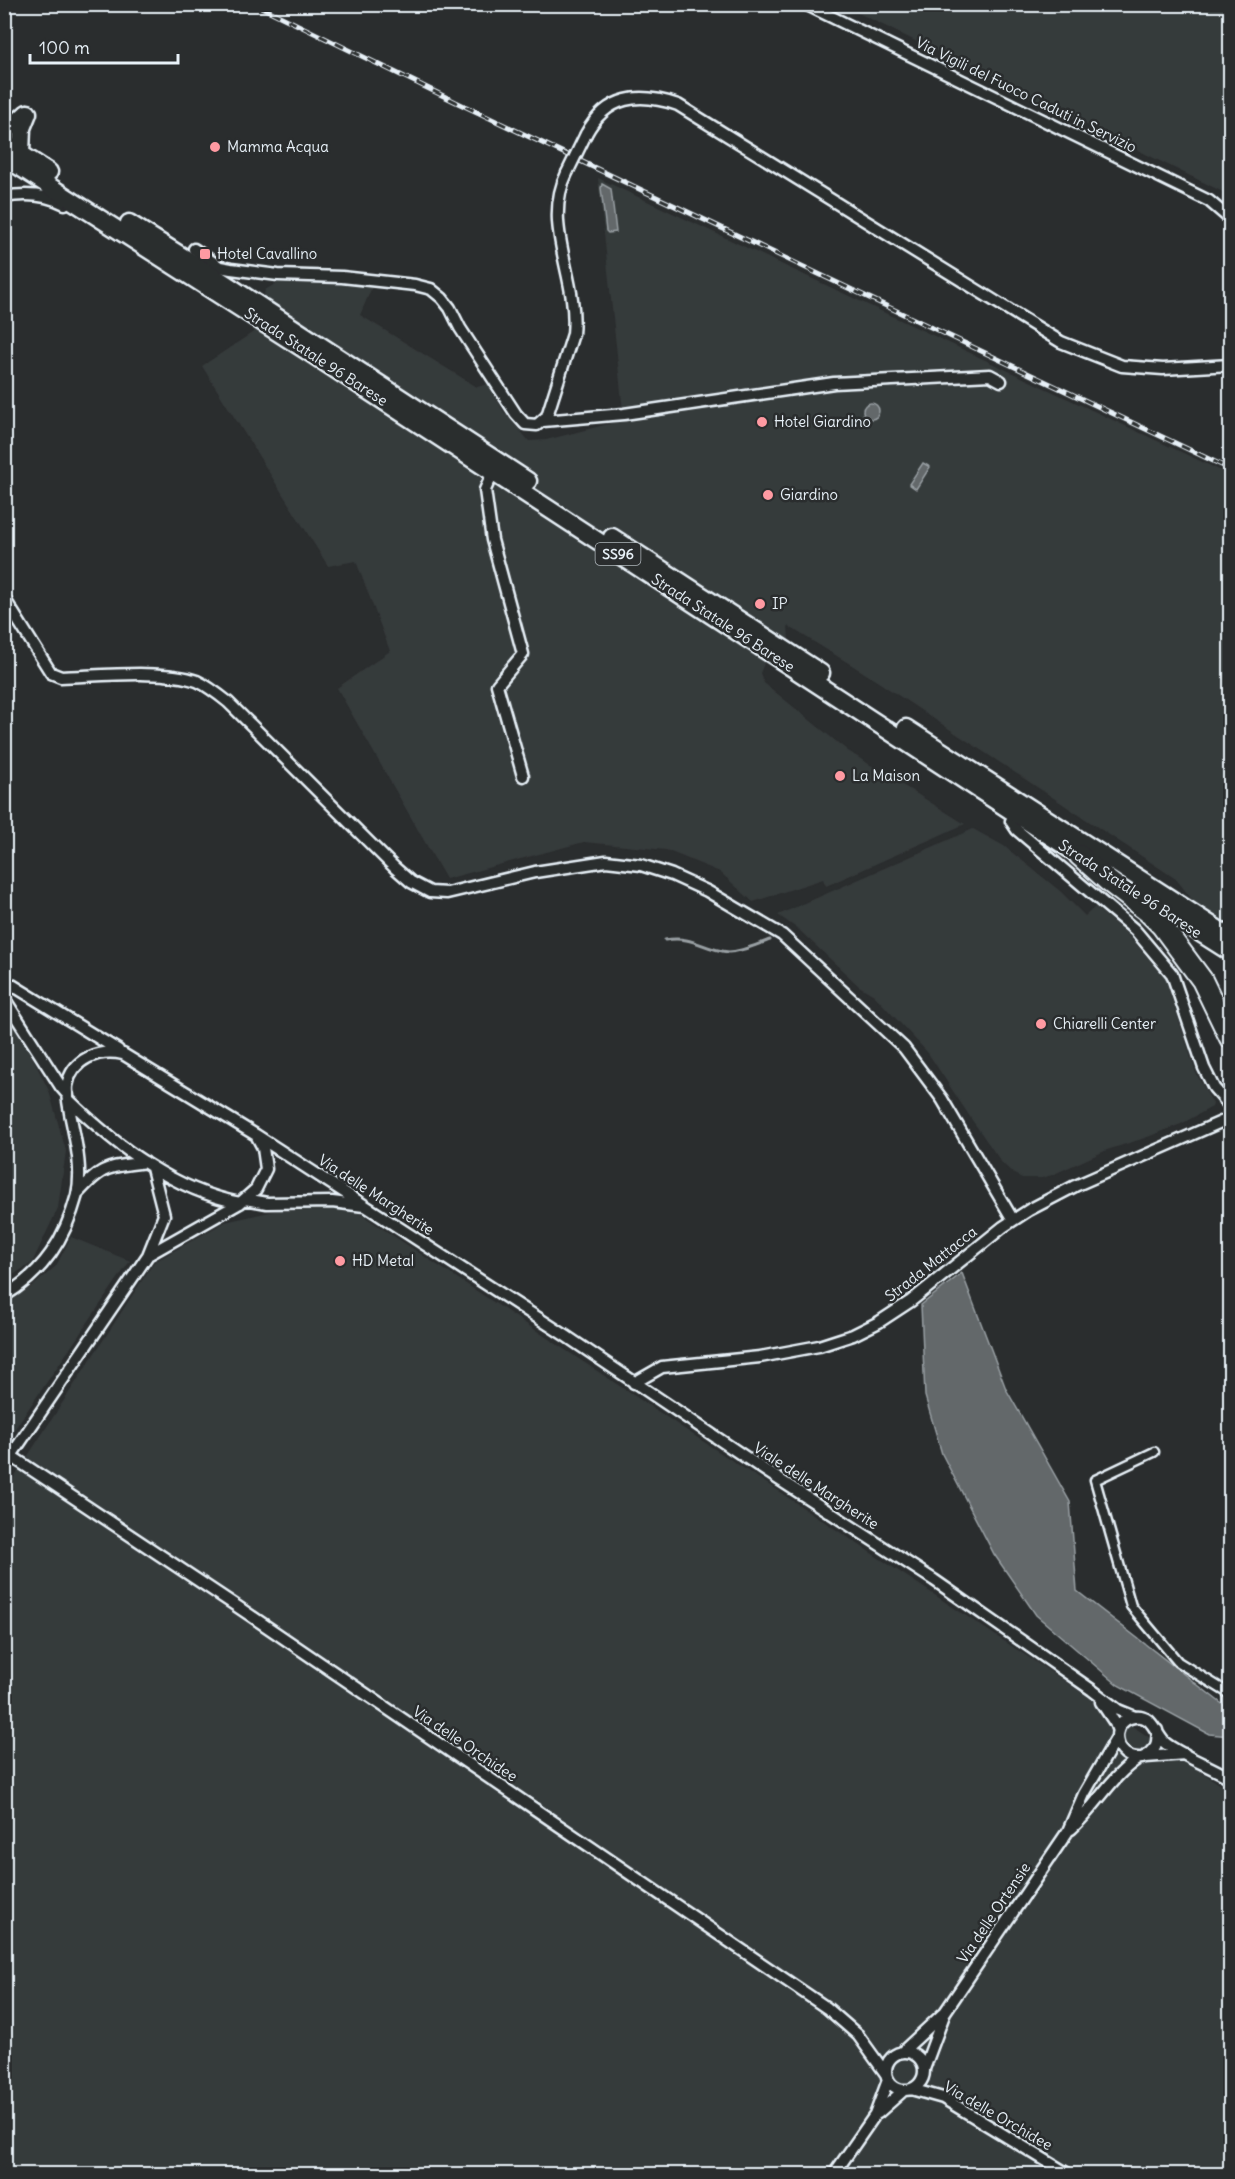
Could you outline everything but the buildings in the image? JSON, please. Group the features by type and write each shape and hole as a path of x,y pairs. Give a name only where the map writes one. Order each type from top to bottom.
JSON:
{"highway":[{"path":"1079,855 1147,911 1168,933 1205,986 1230,1038"}],"main road":[{"path":"4,129 28,113 13,155"},
{"name":"Strada Statale 96 Barese","path":"4,143 13,155 159,256 1230,952"},
{"name":"Strada Statale 96 Barese","path":"13,155 191,254 220,280 1230,938"},
{"path":"191,254 208,260 220,280"}],"street":[{"name":"Via Vigili del Fuoco Caduti in Servizio","path":"805,4 1209,201 1230,219"},
{"path":"543,421 547,416 573,334 571,287 556,216 560,186 594,120 603,111 623,100 650,97 678,105 1061,342 1122,366 1163,369 1230,365"},
{"path":"4,197 26,194 49,196 121,238 159,256"},
{"path":"208,260 220,267 231,269 278,275 342,277 415,285 431,289 450,308 460,328 521,421 529,425 543,421 624,414 834,383 990,375 1001,381"},
{"path":"493,472 485,490 492,540 523,654 497,685 524,776"},
{"path":"4,598 51,673 61,677 165,675 199,682 212,690 228,702 395,868 411,882 430,892 447,893 535,872 606,861 641,865 672,875 707,891 782,935 904,1048 942,1099 1013,1220"},
{"path":"1016,814 1011,821 1017,830 1135,930 1172,974 1204,1068 1214,1088 1230,1106"},
{"name":"Via delle Margherite","path":"4,980 256,1135 480,1281"},
{"path":"4,998 68,1097 113,1139 149,1165 207,1196 267,1203 332,1202 367,1207"},
{"path":"4,1296 20,1286 47,1261 59,1240 77,1194 78,1159 68,1097 68,1085 75,1069 95,1053 109,1051 123,1053"},
{"name":"Strada Mattacca","path":"633,1383 662,1367 760,1357 819,1346 853,1335 879,1322 910,1301 1013,1220 1075,1186 1230,1118"},
{"path":"148,1255 242,1201 256,1188 266,1169 263,1148 256,1135"},
{"path":"77,1194 94,1175 114,1165 149,1165"},
{"path":"8,1461 148,1255 164,1215 149,1165"},
{"name":"Viale delle Margherite","path":"480,1281 934,1580 1118,1710 1135,1717"},
{"path":"1154,1452 1095,1480 1131,1606 1178,1662 1230,1694"},
{"name":"Via delle Orchidee","path":"8,1461 238,1607 827,2008 858,2035 892,2086 943,2098 1068,2175"},
{"path":"1092,1690 1115,1723 1119,1748 1123,1753 1133,1758 1185,1754"},
{"path":"1117,1734 1124,1722 1135,1717 1148,1720 1165,1743 1230,1778"},
{"path":"1142,1758 1151,1754 1157,1743 1157,1731"},
{"name":"Via delle Ortensie","path":"902,2052 945,2012 1068,1831 1084,1794 1117,1734"},
{"name":"Via delle Ortensie","path":"1068,1831 1083,1818 1129,1765 1142,1758"},
{"name":"Via delle Ortensie","path":"924,2069 945,2012"},
{"path":"834,2175 875,2115 887,2077 888,2061 902,2052 914,2054 919,2058 924,2069 921,2081 875,2115"}],"shaded area":[{"path":"842,5 1230,5 1230,198 1221,191"},
{"path":"598,178 1230,475 1230,948 1176,879 863,672 788,626 789,640 777,633 760,673 764,683 848,751 965,824 826,886 823,879 753,902 720,872 666,850 584,842 446,879 337,688 390,651 356,561 328,566 202,366 258,329 265,290 277,283 347,283 372,287 360,315 477,387 488,384 504,412 529,441 546,440 624,420"},
{"path":"602,184 611,189 616,232 606,231"},
{"path":"871,403 879,411 871,419 863,411"},
{"path":"923,463 930,467 916,489 909,484"},
{"name":"Chiarelli Center","path":"973,829 1004,846 1060,891 1085,916 1095,907 1126,933 1165,977 1196,1073 1213,1104 1212,1107 1181,1124 1107,1150 1052,1175 1042,1178 1022,1178 1002,1163 928,1053 874,995 859,986 798,929 778,915"},
{"path":"5,1012 16,1024 49,1091 66,1151 58,1208 32,1263 5,1280"},
{"path":"292,1207 353,1209 1230,1791 1230,2174 5,2174 5,1491 154,1262 225,1222"},
{"path":"71,1237 130,1261 5,1443 5,1303 33,1286 56,1266"},
{"path":"962,1273 1006,1389 1070,1502 1077,1591 1230,1710 1230,1736 1209,1734 1118,1685 1036,1615 994,1554 942,1454 925,1396 921,1305"}],"waterway":[{"path":"665,940 684,939 712,949 729,952 770,940"}],"railway":[{"path":"255,4 458,103 1230,469"}],"place":[{"name":"Mamma Acqua","path":"215,147"},
{"name":"Hotel Cavallino","path":"205,254"},
{"name":"Hotel Giardino","path":"762,422"},
{"name":"Giardino","path":"768,495"},
{"name":"IP","path":"760,604"},
{"name":"La Maison","path":"840,776"},
{"name":"Chiarelli Center","path":"1041,1024"},
{"name":"HD Metal","path":"340,1261"}]}
